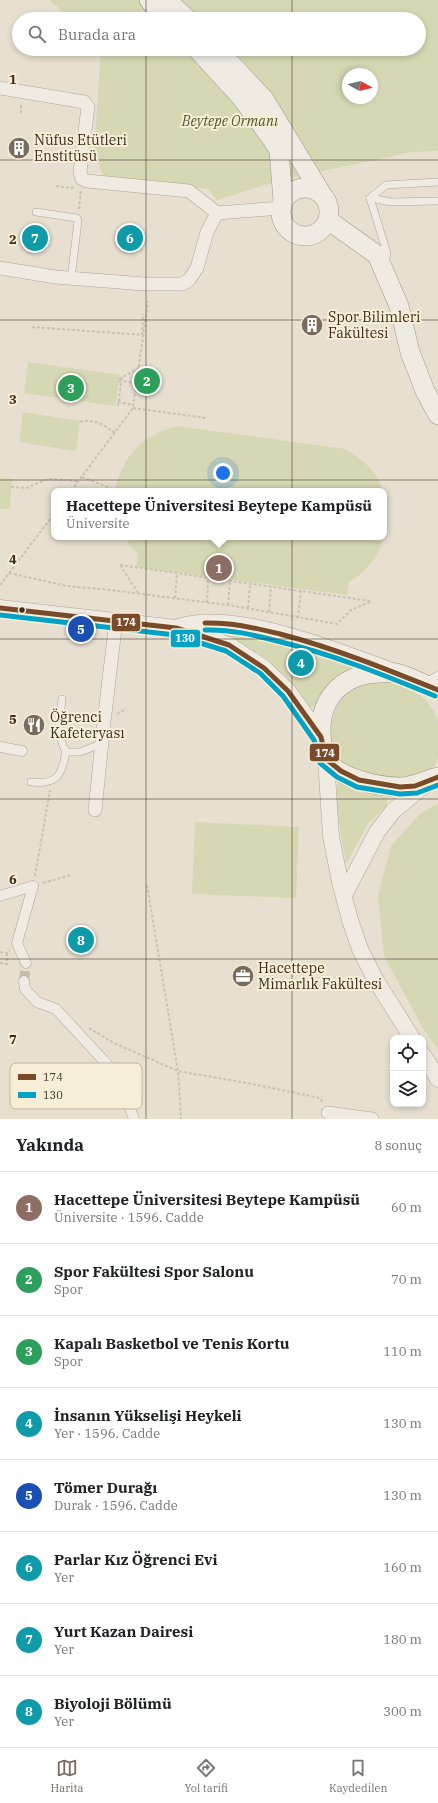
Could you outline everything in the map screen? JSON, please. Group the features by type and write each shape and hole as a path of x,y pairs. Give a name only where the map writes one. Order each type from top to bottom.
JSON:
{"main road":[{"path":"149,0 160,12"},
{"path":"167,0 180,12"},
{"path":"203,56 241,97 279,150 282,205 281,216 284,224 295,234 311,235 318,232 328,220 328,204 264,99 224,56"},
{"path":"282,205 288,195 302,188 310,188 321,193"},
{"path":"328,220 377,255 399,306 410,352 422,385 438,415"},
{"path":"437,776 415,786 400,787 376,784 349,776 333,766 326,759 321,737 322,713 330,697 340,686 354,677 395,672 433,682 438,705"}],"street":[{"path":"0,88 84,102 88,107 80,172 82,179 87,181 189,191 217,213 282,205"},
{"path":"0,268 55,278 144,284 182,284 189,280 197,268 207,232 217,213"},
{"path":"0,608 176,628 230,645 264,668 288,691 321,737"},
{"path":"95,810 101,744 116,620"},
{"path":"176,628 186,624 208,622 235,624 303,640 337,650 395,672"},
{"path":"0,747 22,751"},
{"path":"326,759 331,836 340,882 350,920 360,949 375,979 410,1035"},
{"path":"344,895 381,826 393,811 412,794 437,776"},
{"path":"0,896 33,886"},
{"path":"26,963 17,944 33,886"},
{"path":"24,981 25,989 37,1002 56,1009 105,1063"},
{"path":"426,1060 438,1079"},
{"path":"130,1109 134,1119"},
{"path":"328,1113 372,1119"}],"lane":[{"path":"370,198 386,185 438,182"},
{"path":"370,198 392,202 438,201"},
{"path":"370,198 387,253 384,271"},
{"path":"36,212 72,216 77,218 78,221 71,279"},
{"path":"433,682 438,669"},
{"path":"31,782 45,784 56,778 64,765 66,752 61,741 59,731 62,699"},
{"path":"66,752 80,752 101,744"}],"path":[{"path":"21,105 21,113"},
{"path":"78,221 82,179"},
{"path":"56,186 72,188"},
{"path":"73,488 134,406 148,301"},
{"path":"143,314 143,335"},
{"path":"32,327 143,335"},
{"path":"118,406 120,381 122,376 139,368"},
{"path":"120,381 137,383"},
{"path":"118,402 206,418"},
{"path":"80,422 86,420 100,423 115,433"},
{"path":"82,477 110,488"},
{"path":"11,487 26,488 48,479 78,482"},
{"path":"0,585 51,518"},
{"path":"9,573 67,586 207,602 337,624 351,610 372,601 120,565 138,593"},
{"path":"175,598 177,574"},
{"path":"207,602 208,578"},
{"path":"228,606 230,581"},
{"path":"248,608 250,584"},
{"path":"269,612 271,587"},
{"path":"298,618 301,591"},
{"path":"51,780 33,886 71,875"},
{"path":"147,885 178,1071 182,1119"},
{"path":"0,963 7,964 7,953"},
{"path":"88,1028 114,1043 178,1071 320,1098 328,1113"}],"green space":[{"name":"Beytepe Ormanı","path":"49,0 438,0 438,151 412,152 285,179 217,200 208,189 104,177 94,153 101,56 426,56 426,12 64,12"},
{"path":"28,362 120,375 115,406 24,393"},
{"path":"23,412 80,421 76,451 19,442"},
{"path":"177,426 345,449 368,466 381,484 382,488 116,488 118,479 128,457 144,441 165,430"},
{"path":"0,478 12,479 10,509 0,509"},
{"path":"127,540 383,540 376,556 369,566 360,575 349,582 347,595 136,567 138,554"},
{"path":"211,630 263,637 357,664 328,684 315,705 309,709 290,682 268,660 241,643 210,633"},
{"path":"386,681 418,694 430,705 438,722 438,755 436,764 429,770 404,780 389,780 380,778 351,768 338,760 332,748 331,734 333,718 339,702 350,690 357,686 365,683"},
{"path":"338,777 387,795 387,805 368,824 346,864 336,802"},
{"path":"438,804 438,1050 422,1027 384,956 378,896 391,846 421,813"},
{"path":"195,822 299,827 296,898 192,894"}],"tunnel":[{"path":"24,981 26,963"}],"transit line":[{"name":"174","path":"0,608 176,628 229,645 264,668 288,691 321,737 326,759 341,771 359,780 400,787 415,786 438,777"},
{"name":"130","path":"0,615 175,635 226,651 260,673 283,696 314,740 320,763 337,777 357,787 400,794 417,793 438,785"},
{"name":"174","path":"205,623 224,623 243,626 300,640 360,659 438,690"},
{"name":"130","path":"205,630 224,630 242,633 318,652 397,680 435,696"}],"place":[{"name":"Nüfus Etütleri Enstitüsü","path":"19,148"},
{"name":"Yurt Kazan Dairesi","path":"35,238"},
{"name":"Parlar Kız Öğrenci Evi","path":"130,238"},
{"name":"Spor Bilimleri Fakültesi","path":"312,325"},
{"name":"Spor Fakültesi Spor Salonu","path":"147,381"},
{"name":"Kapalı Basketbol ve Tenis Kortu","path":"71,388"},
{"name":"Hacettepe Üniversitesi Beytepe Kampüsü","path":"219,568"},
{"name":"Tömer Durağı","path":"81,629"},
{"name":"İnsanın Yükselişi Heykeli","path":"301,663"},
{"name":"Öğrenci Kafeteryası","path":"34,725"},
{"name":"Biyoloji Bölümü","path":"81,940"},
{"name":"Hacettepe Mimarlık Fakültesi","path":"243,976"}]}
